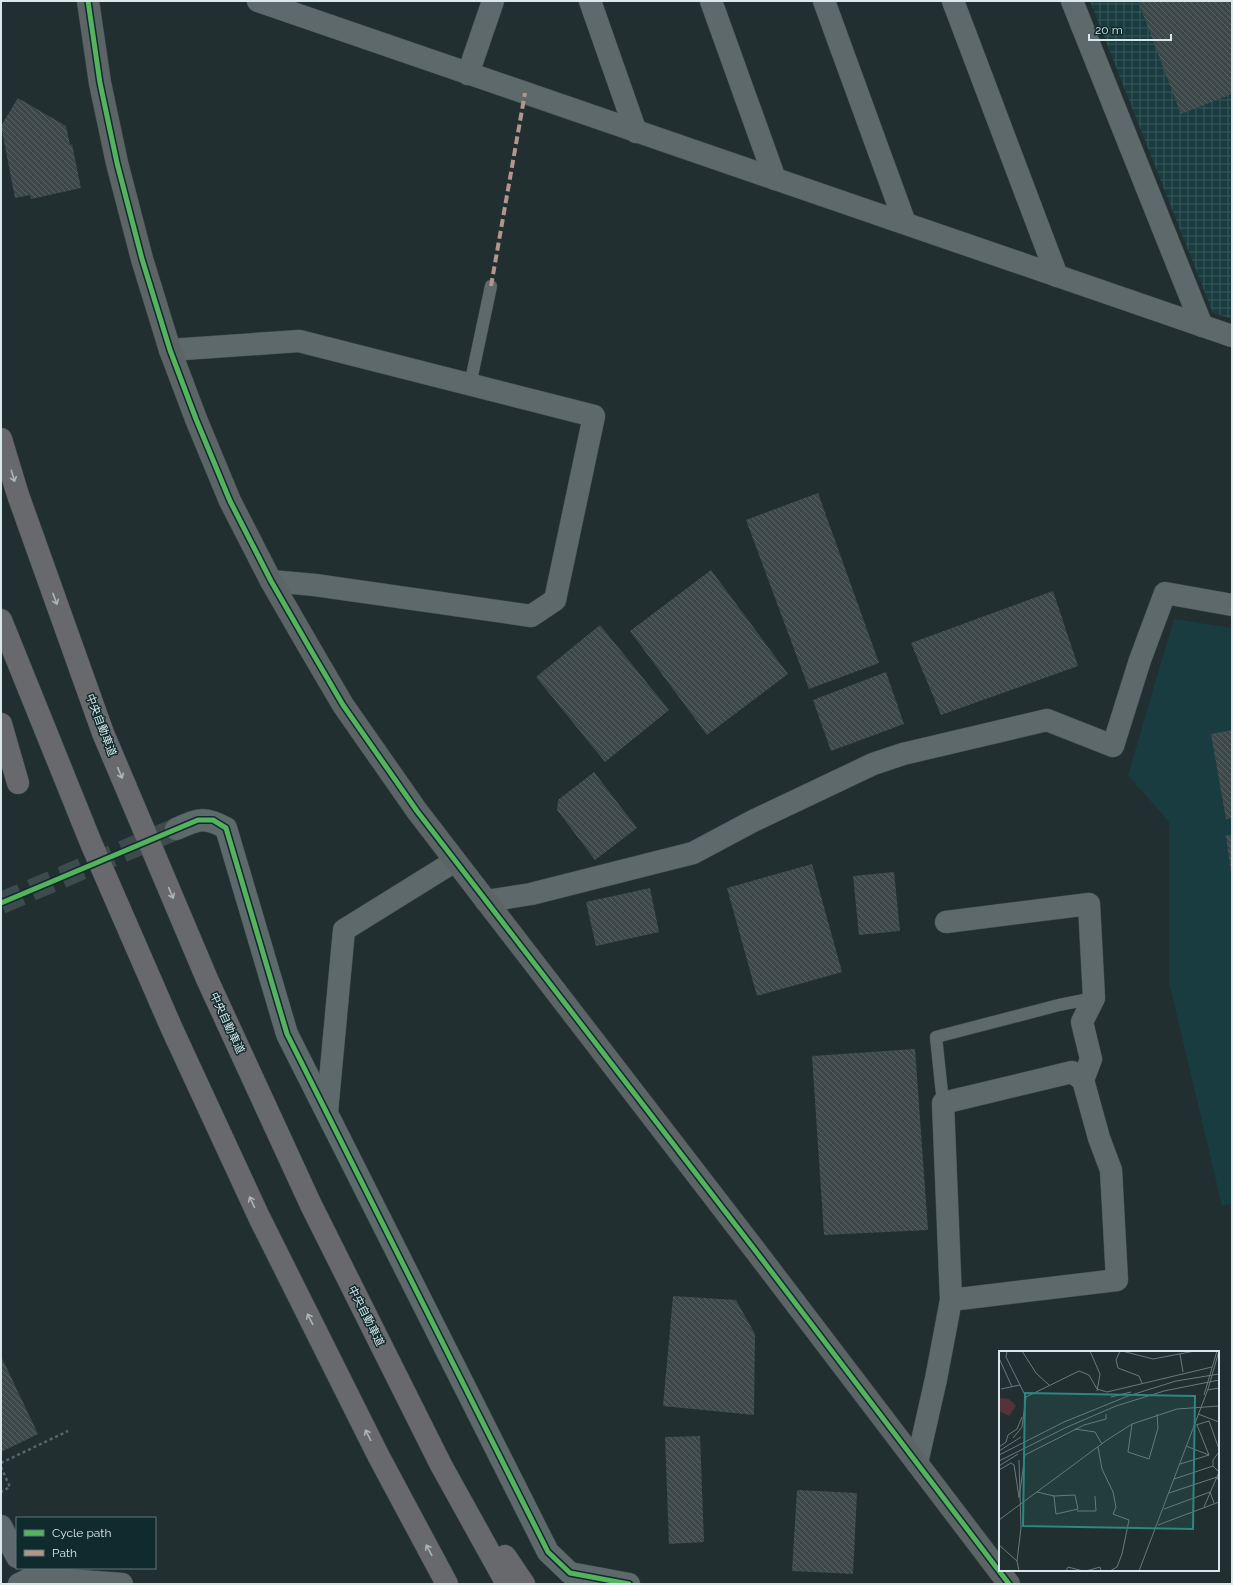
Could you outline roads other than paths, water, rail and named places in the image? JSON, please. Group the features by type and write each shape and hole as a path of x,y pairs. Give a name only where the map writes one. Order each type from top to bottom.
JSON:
{"highway":[{"name":"中央自動車道","path":"1,439 18,495 103,733 207,979 311,1205 441,1464 507,1584"},
{"path":"1,620 90,843 185,1058 269,1238 379,1457 448,1584"},
{"path":"1,724 18,783"},
{"path":"441,1464 524,1584"}],"street":[{"path":"88,1 100,82 117,163 142,259 170,350 196,419 230,501 271,581 343,705 417,811 999,1571"},
{"path":"468,74 493,1"},
{"path":"590,1 636,132"},
{"path":"711,1 775,179"},
{"path":"824,1 904,224"},
{"path":"953,1 1057,276"},
{"path":"1072,1 1202,326"},
{"path":"269,3 468,74 1232,336"},
{"path":"170,350 298,341 594,416 555,600 531,616 315,585 271,581"},
{"path":"486,901 531,894 693,853 846,776 873,764 903,754 1047,720 1113,746 1140,660 1165,593 1232,605"},
{"path":"176,828 198,820 213,820 226,828 287,1034 548,1552 570,1573 629,1584"},
{"path":"327,1112 344,930 455,861"},
{"path":"946,922 1089,904 1094,998 1082,1022 1091,1059 1083,1080 1111,1170 1116,1280 951,1300"},
{"path":"918,1463 951,1300 943,1103 1072,1072 1083,1080"},
{"path":"1,1526 16,1555"},
{"path":"999,1571 1009,1584"},
{"path":"23,1577 122,1584"}],"lane":[{"path":"470,384 491,286"},
{"path":"943,1103 936,1038 1059,1005 1094,998"}],"tunnel":[{"path":"1,903 176,829"}]}
